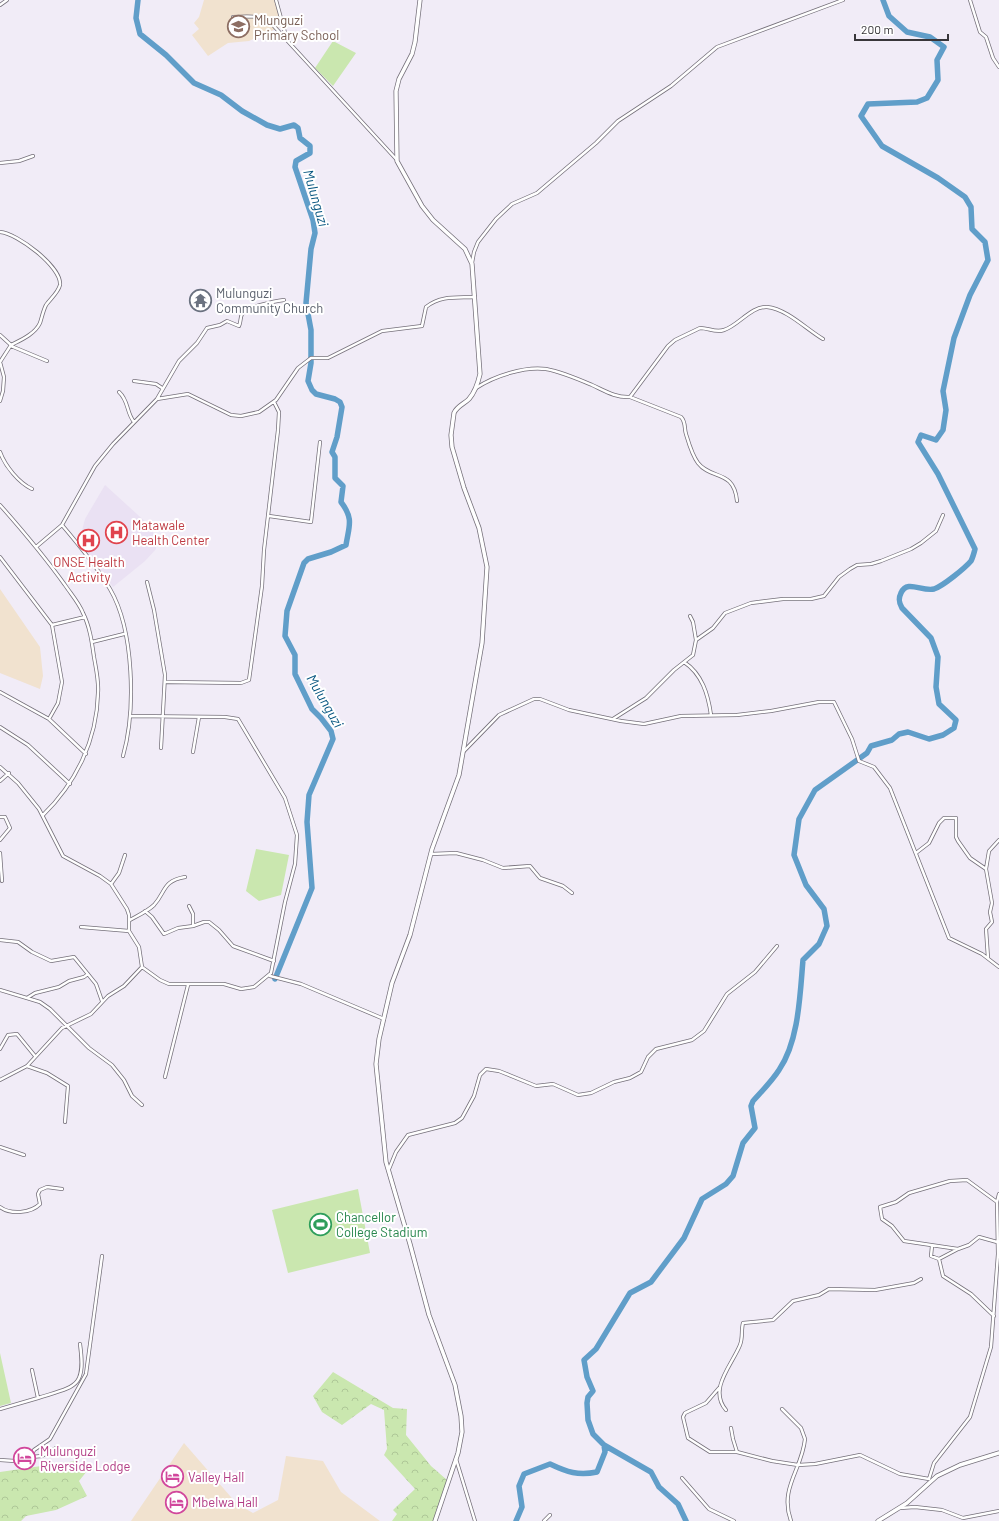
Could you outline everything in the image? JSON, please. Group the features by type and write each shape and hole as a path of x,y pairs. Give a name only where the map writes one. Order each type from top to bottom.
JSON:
{"street":[{"path":"0,5 7,0"},
{"path":"276,0 287,41"},
{"path":"397,161 396,91 399,79 412,54 416,42 420,0"},
{"path":"435,1521 456,1459 462,1432 459,1403 451,1373 429,1315 410,1244 388,1172 384,1152 376,1064 392,983 405,951 431,854 458,780 482,643 487,571 479,528 456,462 451,435 454,413 456,409 470,398 479,382 480,366 472,264 474,252 478,242 496,219 512,204 537,193 601,139 618,121 671,86 714,50 724,44 750,36 843,0"},
{"path":"970,0 980,32 986,37 993,58 999,67"},
{"path":"233,17 248,16 266,19 397,161 422,206 433,220 465,249 472,264"},
{"path":"0,163 20,161 33,156"},
{"path":"0,232 10,234 30,245 44,258 60,280 57,292 46,305 38,327 25,338 11,345 0,362 4,376 3,391 0,401"},
{"path":"157,399 188,394 222,412 241,416 259,412 274,402 298,368 311,358 328,358 382,331 422,326 426,307 438,300 452,297 475,297"},
{"path":"36,547 62,526 95,466 113,444 157,399 178,361 197,343 207,328 227,321 238,326 241,315 245,312 261,305 284,300"},
{"path":"630,397 656,361 675,340 697,328 718,331 726,329 760,308 768,307 784,314 823,339"},
{"path":"0,335 11,345 47,361"},
{"path":"476,388 506,375 532,369 544,369 584,382 607,393 622,397 630,397 681,417 684,420 686,433 698,462 704,469 729,480 736,491 737,501"},
{"path":"134,381 156,384 162,388"},
{"path":"119,392 127,401 128,413 134,422"},
{"path":"166,682 230,683 249,680 262,586 264,550 269,516 279,412 274,402"},
{"path":"269,516 311,522 320,442"},
{"path":"0,452 3,461 22,484 32,489"},
{"path":"0,505 36,547 70,592 85,617 92,642 98,692 94,723 86,754 70,784 43,814"},
{"path":"696,640 713,628 725,613 751,603 783,599 812,599 824,596 839,577 857,565 871,564 881,561 921,543 936,531 943,515"},
{"path":"62,526 110,589 118,607 132,685 130,716 124,756"},
{"path":"0,557 52,625 62,682 58,703 49,719"},
{"path":"147,582 154,610 166,682 161,748"},
{"path":"613,720 646,698 694,654 696,640 693,622 690,616"},
{"path":"52,625 85,617"},
{"path":"92,642 124,634"},
{"path":"684,662 693,668 699,680 705,685 711,715"},
{"path":"0,692 49,719 86,754"},
{"path":"464,751 499,715 530,700 540,699 569,710 613,720 646,724 666,718 737,715 771,711 819,702 834,702 837,704 852,739 859,761 874,767 890,788 949,938 959,944 976,950 999,967"},
{"path":"0,767 9,773 43,814 63,856 100,876 111,884 127,909 129,931 139,947 142,967 164,982 188,985 222,984 239,988 254,987 270,976 285,902 295,864 297,833 285,798 264,766 240,721 233,718 130,716"},
{"path":"193,752 199,717"},
{"path":"0,727 28,745 70,784"},
{"path":"0,782 9,773"},
{"path":"0,817 5,817 10,828 0,840"},
{"path":"916,853 929,843 939,823 944,818 956,818 956,837 958,841 970,858 986,869"},
{"path":"988,959 986,929 992,922 990,912 992,903 986,869 990,851 999,840"},
{"path":"0,853 2,881"},
{"path":"431,854 456,853 483,860 503,868 530,866 540,878 563,886 572,893"},
{"path":"111,884 119,873 125,855"},
{"path":"129,921 155,904 162,890 170,883 176,879 185,877"},
{"path":"189,906 193,914 193,926"},
{"path":"145,911 152,917 164,934 178,928 209,922 219,930 233,946 274,961"},
{"path":"81,927 129,931"},
{"path":"0,940 18,942 32,952 51,961 74,957 96,984 102,1001"},
{"path":"388,1172 396,1152 408,1135 454,1123 462,1118 474,1096 480,1075 486,1069 499,1071 536,1086 553,1084 578,1095 591,1093 614,1082 634,1076 641,1072 648,1057 656,1049 692,1040 704,1031 727,994 755,972 777,946"},
{"path":"0,1080 28,1066 35,1056 66,1025 86,1017 102,1001 124,986 142,967"},
{"path":"27,998 34,993 59,987 69,980 84,977 88,974"},
{"path":"270,976 301,984 384,1018"},
{"path":"165,1077 188,985"},
{"path":"0,990 40,1002 50,1009 95,1054 112,1064 124,1080 132,1096 142,1105"},
{"path":"0,1049 8,1035 16,1034 35,1056"},
{"path":"28,1066 47,1073 68,1086 65,1122"},
{"path":"0,1147 24,1155"},
{"path":"958,1249 902,1240 892,1226 882,1219 880,1207 896,1202 907,1193 950,1181 967,1180 997,1202"},
{"path":"0,1207 4,1210 18,1212 33,1209 40,1204 38,1194 40,1190 47,1188 62,1189"},
{"path":"929,1481 934,1463 970,1417 991,1347 998,1277 997,1202 999,1194"},
{"path":"932,1246 931,1256 939,1259 969,1245 978,1237 998,1242"},
{"path":"30,1457 34,1450 50,1439 86,1374 102,1256"},
{"path":"939,1259 943,1276 971,1294 994,1316"},
{"path":"921,1279 914,1283 875,1290 829,1289 819,1295 790,1303 773,1320 743,1323 741,1342 719,1388 706,1403 684,1414 683,1418 685,1431 690,1440 709,1452 738,1452 772,1461 798,1465 815,1464 860,1455 900,1474 929,1481"},
{"path":"0,1410 72,1387 77,1383 82,1370 80,1344"},
{"path":"32,1370 38,1398"},
{"path":"719,1388 720,1400 726,1410"},
{"path":"782,1409 804,1435 805,1442 788,1491 788,1512 791,1521"},
{"path":"731,1428 732,1439 738,1452"},
{"path":"0,1460 15,1461 30,1457 42,1456 56,1448"},
{"path":"878,1521 911,1500 929,1481 957,1466 999,1453"},
{"path":"456,1459 476,1521"},
{"path":"682,1478 706,1507 734,1521"},
{"path":"899,1508 915,1507 942,1510 963,1518 979,1513 999,1511"},
{"path":"544,1521 550,1515"}],"shaded area":[{"name":"Mlunguzi Primary School","path":"204,0 275,0 282,26 249,41 228,43 208,56 192,35 199,29 194,23 199,17"},
{"name":"Matawale Health Center","path":"105,485 150,526 156,538 156,549 145,561 113,587 79,542 85,519"},
{"path":"0,589 40,647 43,676 40,689 0,673"},
{"path":"184,1443 237,1504 253,1513 278,1500 286,1456 323,1461 341,1492 380,1521 131,1521"}],"green space":[{"path":"333,41 356,53 333,86 315,68"},
{"path":"256,849 289,855 281,895 259,901 246,891"},
{"name":"Chancellor College Stadium","path":"358,1189 370,1253 288,1273 272,1210"},
{"path":"0,1353 11,1403 0,1406"},
{"path":"333,1372 393,1408 407,1409 406,1435 431,1466 447,1480 434,1521 392,1521 397,1514 393,1510 415,1489 384,1455 387,1449 384,1410 371,1404 342,1425 322,1412 313,1396"},
{"path":"76,1461 87,1471 79,1481 87,1496 56,1510 26,1516 21,1521 0,1521 0,1472"}],"waterway":[{"name":"Mulunguzi","path":"138,0 136,18 140,34 166,55 194,83 221,95 242,111 267,125 280,129 294,125 298,128 300,138 310,146 310,153 296,161 295,167 313,220 315,233 311,249 306,303 311,330 311,363 308,381 312,390 316,394 335,399 340,402 342,407 337,437 332,452 335,457 335,478 343,486 341,502 348,513 350,523 346,545 331,552 308,559 304,563 287,611 285,636 295,655 295,674 312,709 331,731 333,739 309,795 307,822 312,888 275,979"},
{"path":"686,1521 678,1504 659,1487 651,1472 604,1445 593,1434 588,1420 587,1403 588,1397 593,1391 587,1377 584,1360 596,1349 630,1293 651,1282 684,1238 702,1199 726,1184 733,1176 743,1143 755,1128 751,1106 753,1101 773,1078 786,1058 795,1031 803,960 819,944 827,926 824,909 806,885 794,855 799,819 815,790 867,753 871,746 892,740 899,734 908,732 929,739 943,735 954,728 956,720 939,704 936,687 938,657 931,638 902,608 899,599 901,593 907,587 911,586 934,589 943,584 971,561 975,549 938,474 918,442 921,435 936,440 943,430 946,410 943,391 954,338 970,295 988,260 985,242 972,229 971,207 965,197 938,178 882,146 861,116 868,104 917,102 927,98 938,80 937,60 944,47 930,37 907,32 889,16 883,0"},
{"path":"516,1521 522,1507 519,1486 524,1474 550,1464 578,1473 584,1474 597,1472 605,1452 604,1445"}],"place":[{"name":"Mlunguzi Primary School","path":"239,27"},
{"name":"Mulunguzi Community Church","path":"200,300"},
{"name":"Matawale Health Center","path":"117,532"},
{"name":"ONSE Health Activity","path":"89,540"},
{"name":"Chancellor College Stadium","path":"320,1224"},
{"name":"Mulunguzi Riverside Lodge","path":"25,1458"},
{"name":"Valley Hall","path":"173,1477"},
{"name":"Mbelwa Hall","path":"176,1502"}]}
